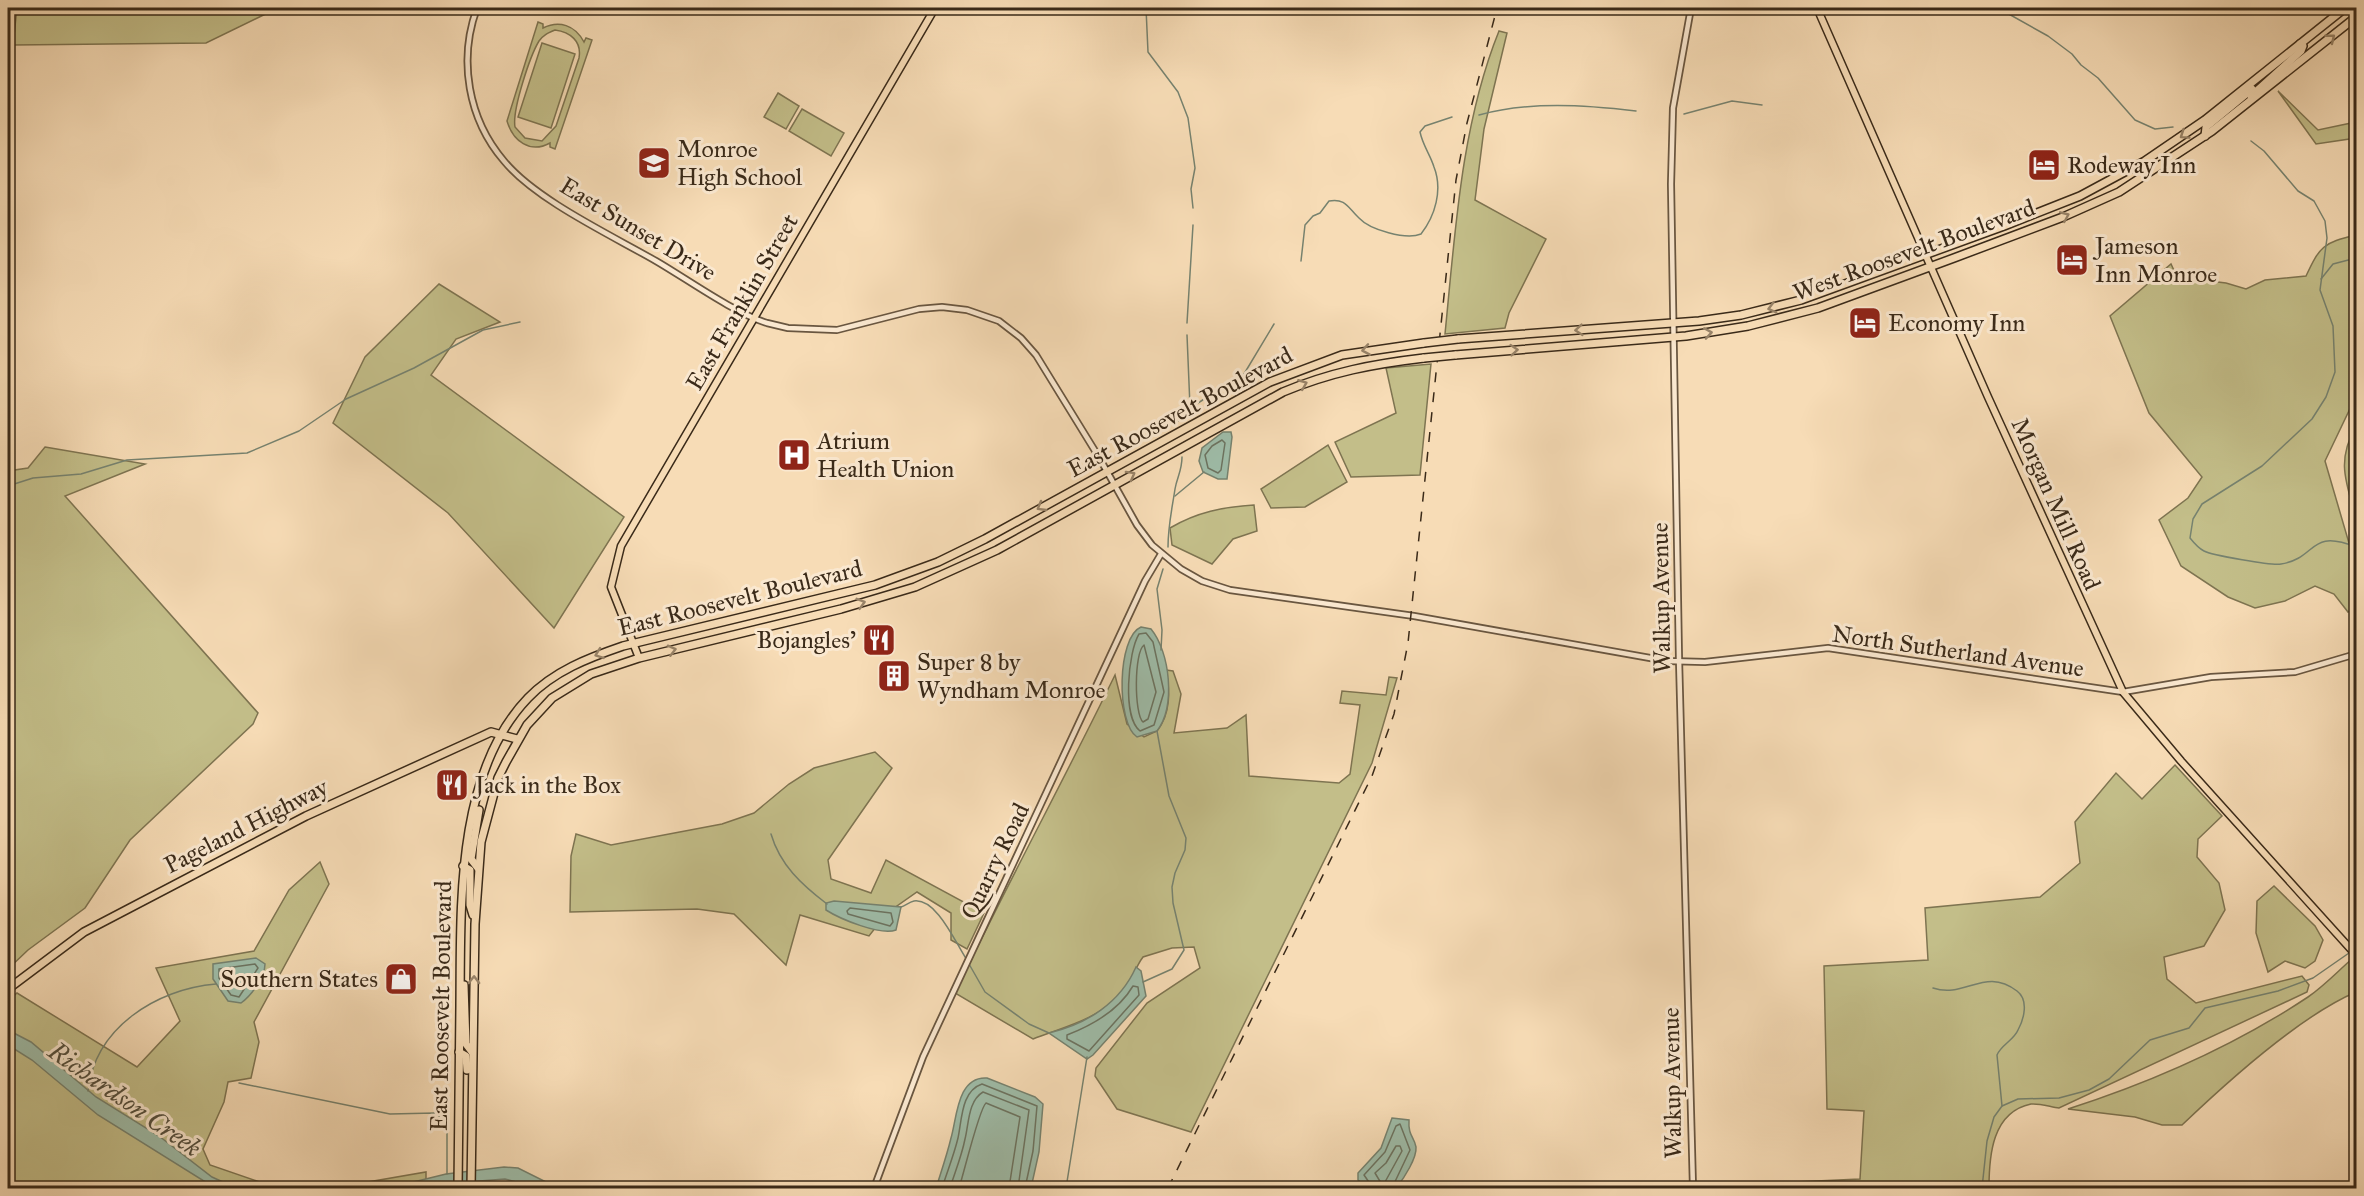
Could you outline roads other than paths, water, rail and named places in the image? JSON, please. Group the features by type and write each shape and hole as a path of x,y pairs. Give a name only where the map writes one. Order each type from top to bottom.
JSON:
{"highway":[{"name":"West Roosevelt Boulevard","path":"1424,343 1699,321 1770,309 1927,254 2080,196 2122,174 2205,120 2345,8"},
{"name":"West Roosevelt Boulevard","path":"1424,358 1675,337 1748,326 1791,316 1932,266 2063,217 2119,192 2205,136 2356,17"},
{"path":"2238,111 2267,80 2301,51 2303,46 2300,44"},
{"path":"2205,136 2206,127 2248,92 2269,69"},
{"name":"East Roosevelt Boulevard","path":"458,1188 460,913 463,866 480,790 492,751 527,699 562,671 585,659 632,644 875,585 938,562 986,539 1270,382 1320,361 1371,349 1424,343"},
{"name":"East Roosevelt Boulevard","path":"471,1188 475,924 481,842 498,778 517,739 552,698 577,681 639,658 841,609 915,587 997,550 1244,412 1323,375 1359,367 1424,358"},
{"name":"Pageland Highway","path":"8,989 84,932 215,863 370,785 473,738 491,732 502,733"},
{"path":"502,733 517,739"},
{"path":"478,868 471,859 481,798 480,790"},
{"path":"463,866 470,870 470,905 475,924"},
{"path":"460,968 465,996 466,1044 472,1052"},
{"path":"459,1052 467,1058 472,1126"}],"main road":[{"name":"East Franklin Street","path":"632,644 611,588 613,570 621,546 935,8"},
{"name":"Morgan Mill Road","path":"1817,8 1988,397 2123,692 2181,761 2356,954"},
{"path":"632,644 639,658"}],"street":[{"name":"East Sunset Drive","path":"477,8 468,44 470,87 483,129 504,162 559,204 754,318 789,328 837,330 931,308 952,308 990,317 1022,338 1036,355 1137,525 1161,554"},
{"name":"Walkup Avenue","path":"1691,8 1672,126 1671,183 1679,662 1693,1188"},
{"name":"North Sutherland Avenue","path":"1161,554 1202,581 1224,589 1411,616 1644,658 1679,662 1705,662 1828,648 2123,692 2211,677 2295,672 2356,654"},
{"name":"Quarry Road","path":"874,1188 926,1050 1078,730 1130,613 1161,554"}],"water":[{"path":"1223,432 1231,432 1232,437 1227,479 1218,479 1203,472 1199,461 1202,448"},
{"path":"1141,627 1151,629 1163,651 1168,694 1167,708 1157,731 1137,737 1130,729 1125,715 1122,680 1127,646 1133,634"},
{"path":"834,901 901,907 896,930 871,929 841,918 826,910 826,903"},
{"path":"256,958 265,964 263,975 257,986 241,1003 228,1001 213,979 213,964"},
{"path":"1136,967 1141,971 1146,996 1093,1055 1087,1059 1049,1033 1076,1024 1101,1010 1121,991"},
{"path":"8,1030 31,1042 96,1097 159,1136 212,1177 236,1188 215,1188 98,1115 32,1060 8,1045"},
{"path":"987,1078 1035,1097 1043,1104 1039,1152 1031,1188 936,1188 964,1091 977,1079"},
{"path":"1392,1118 1409,1120 1409,1129 1416,1152 1397,1187 1382,1189 1371,1187 1358,1180 1358,1173 1381,1148"},
{"path":"504,1167 518,1168 558,1188 538,1188 505,1179 454,1183 435,1188 389,1188 446,1174"}],"waterway":[{"path":"1146,8 1148,52 1178,92 1188,118 1195,168 1191,189 1193,208"},
{"path":"1998,8 2048,36 2072,54 2081,65 2098,78 2135,120 2155,129 2173,127"},
{"path":"1684,114 1732,101 1762,105"},
{"path":"1479,115 1537,106 1578,106 1636,111"},
{"path":"1301,261 1305,225 1313,216 1320,213 1329,201 1343,202 1364,222 1379,230 1407,236 1421,234 1434,211 1438,185 1434,167 1420,132 1425,126 1452,117"},
{"path":"2251,141 2264,151 2298,191 2314,201 2325,221 2327,238 2320,290 2333,326 2335,372 2326,397 2312,419 2262,466 2202,504 2193,519 2190,538 2209,553 2276,564 2293,561 2321,542 2341,542 2356,547"},
{"path":"1187,323 1193,225"},
{"path":"2321,279 2333,264 2356,258"},
{"path":"8,486 33,478 81,474 127,460 247,453 299,431 346,399 414,368 483,330 520,322"},
{"path":"1178,421 1190,408 1244,374 1274,324"},
{"path":"1187,335 1190,407"},
{"path":"1168,547 1171,511 1182,457"},
{"path":"1175,496 1204,472"},
{"path":"1161,650 1162,630 1157,589 1163,569"},
{"path":"1143,982 1172,969 1184,950 1173,903 1172,887 1175,873 1185,850 1186,838 1169,796 1157,731"},
{"path":"771,834 780,855 793,874 827,904"},
{"path":"901,907 914,901 922,902 930,907 945,923 967,960"},
{"path":"2352,949 2356,944"},
{"path":"1982,1188 1987,1141 1994,1117 2002,1106 2018,1099 2059,1098 2089,1090 2109,1079 2150,1040 2189,1028 2205,1008 2278,991 2313,978 2349,953"},
{"path":"969,964 985,992 1029,1024 1049,1033"},
{"path":"1933,988 1955,990 1985,982 1995,982 2006,984 2021,995 2024,1010 2020,1026 2014,1037 2001,1048 1997,1055 2002,1106"},
{"name":"Richardson Creek","path":"88,1091 93,1069 103,1048 132,1016 151,1003 172,994 194,987 216,984"},
{"path":"1066,1188 1087,1057"},
{"path":"239,1083 390,1114 435,1113 447,1123 447,1174"}],"railway":[{"path":"1168,1188 1372,776 1394,714 1408,643 1456,180 1467,123 1497,8"}],"place":[{"name":"Monroe High School","path":"654,163"},
{"name":"Rodeway Inn","path":"2044,165"},
{"name":"Jameson Inn Monroe","path":"2072,260"},
{"name":"Economy Inn","path":"1865,323"},
{"name":"Atrium Health Union","path":"794,455"},
{"name":"Bojangles'","path":"879,640"},
{"name":"Super 8 by Wyndham Monroe","path":"894,676"},
{"name":"Jack in the Box","path":"452,785"},
{"name":"Southern States","path":"401,979"}]}
